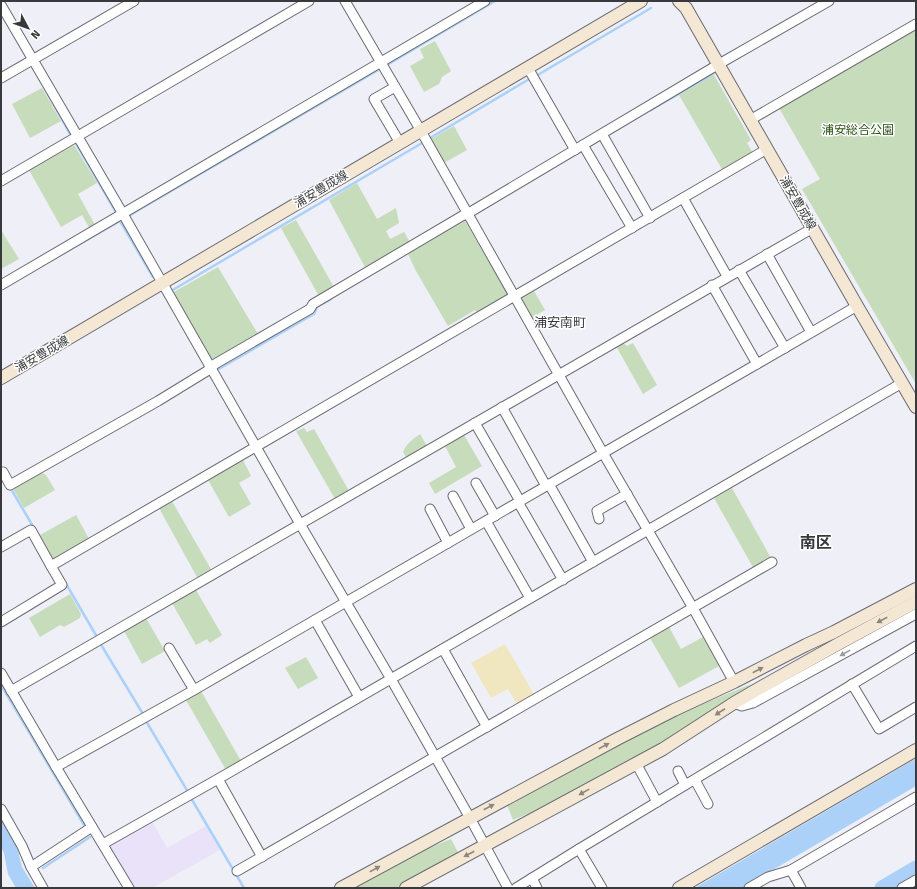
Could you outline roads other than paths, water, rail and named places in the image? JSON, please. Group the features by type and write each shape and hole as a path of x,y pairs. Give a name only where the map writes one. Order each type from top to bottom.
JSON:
{"street":[{"path":"1,78 134,1"},
{"path":"1,181 309,1"},
{"path":"345,1 421,131 734,682"},
{"path":"1,285 485,1"},
{"name":"浦安豊成線","path":"1,378 400,143 531,74 641,1"},
{"name":"浦安豊成線","path":"679,1 690,14 916,407"},
{"path":"1,473 3,472 10,485 158,400 310,309 313,304 719,64 829,1"},
{"path":"1,5 123,214 255,447 391,679 508,888"},
{"path":"750,120 916,24"},
{"path":"531,74 575,150"},
{"path":"395,87 374,99 400,143"},
{"path":"602,134 650,218"},
{"path":"583,145 632,228"},
{"path":"51,566 767,149"},
{"path":"683,198 727,276"},
{"path":"12,691 300,524 476,425 558,374 812,228"},
{"path":"767,254 811,332"},
{"path":"739,270 785,348"},
{"path":"712,285 757,364"},
{"path":"56,768 316,622 346,602 448,543 487,523 495,516 519,504 603,453 857,306"},
{"path":"103,844 444,650 530,598 902,383"},
{"path":"503,409 593,562"},
{"path":"476,425 563,580"},
{"path":"476,483 495,516"},
{"path":"599,518 597,511 627,494"},
{"path":"453,496 472,530"},
{"path":"430,509 448,543"},
{"path":"487,523 530,598"},
{"path":"1,547 31,530 62,585 1,622"},
{"path":"237,871 772,562"},
{"path":"340,888 617,739 834,632 916,589"},
{"path":"406,888 663,749 734,703 800,665 916,602"},
{"path":"734,703 742,706 753,703 916,614"},
{"path":"316,622 359,697"},
{"path":"516,888 916,646"},
{"path":"169,648 194,690"},
{"path":"444,650 487,727"},
{"path":"1,673 56,768 129,888"},
{"path":"852,684 879,729 916,707"},
{"path":"679,888 916,750"},
{"path":"636,763 657,802"},
{"path":"678,770 685,785"},
{"path":"218,779 262,857"},
{"path":"695,780 708,804"},
{"path":"749,888 768,877 791,870 916,797"},
{"path":"1,809 43,888"},
{"path":"31,867 92,826"},
{"path":"579,849 602,888"},
{"path":"791,870 802,888"},
{"path":"532,878 537,888"},
{"path":"902,888 916,880"}],"water":[{"path":"916,761 916,786 742,888 699,888"},
{"path":"1,820 17,847 22,867 35,888 16,888 8,874 4,853 1,847"}],"waterway":[{"path":"387,65 495,1"},
{"path":"536,76 651,8"},
{"path":"130,215 380,69"},
{"path":"651,110 713,74"},
{"path":"430,138 531,78"},
{"path":"45,89 70,134"},
{"path":"73,143 75,142 116,212"},
{"path":"171,291 422,143"},
{"path":"57,257 120,221 153,277"},
{"path":"217,370 314,314 317,307 331,299"},
{"path":"11,489 34,528"},
{"path":"65,582 97,637"},
{"path":"100,643 143,714"},
{"path":"1,685 84,825"},
{"path":"146,721 188,792"},
{"path":"697,888 916,760"},
{"path":"192,797 191,798 244,888"},
{"path":"43,868 90,837"},
{"path":"882,888 916,868"}],"district":[{"name":"浦安南町","path":"560,322"},
{"name":"南区","path":"816,542"}],"park label":[{"name":"浦安総合公園","path":"858,130"}]}
